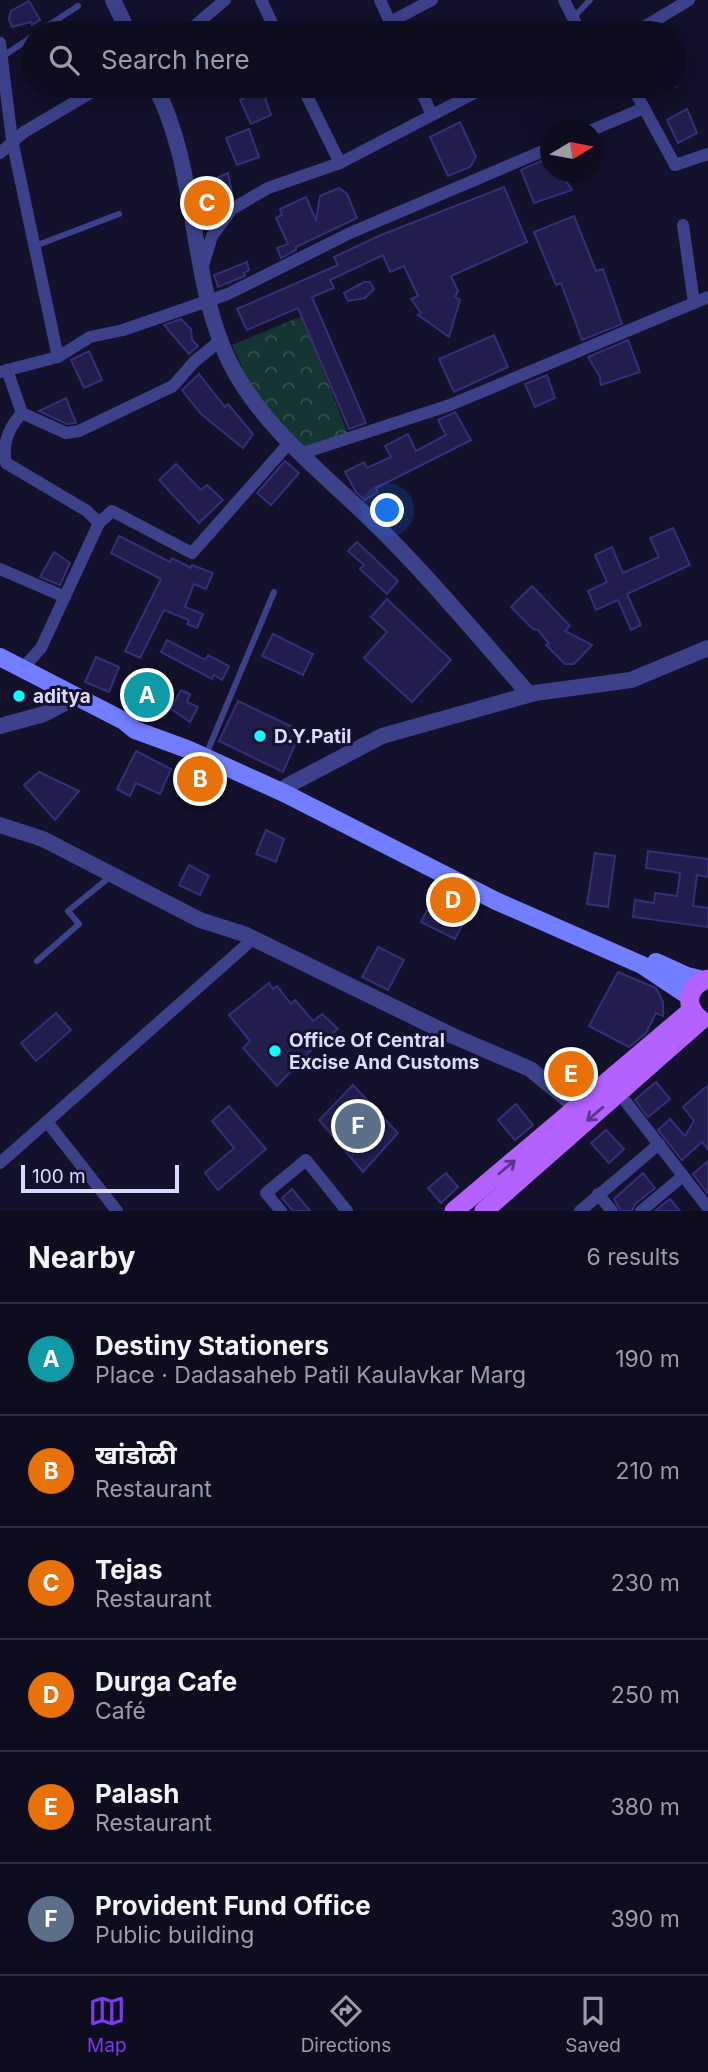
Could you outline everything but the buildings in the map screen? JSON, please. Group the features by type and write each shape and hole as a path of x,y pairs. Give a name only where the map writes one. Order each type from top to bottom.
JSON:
{"main road":[{"path":"0,657 124,720 135,730 285,790 503,894 687,976 706,979"},
{"path":"124,720 134,718 208,750 496,901 642,965 697,1012"},
{"path":"484,1211 619,1093 697,1012 697,983 706,979"},
{"path":"454,1211 697,1012"}],"street":[{"path":"113,0 123,21"},
{"path":"200,21 225,0"},
{"path":"261,0 271,21"},
{"path":"380,0 390,21"},
{"path":"403,21 432,0"},
{"path":"564,0 574,21"},
{"path":"654,21 689,0"},
{"path":"0,43 12,140 58,357"},
{"path":"0,153 12,140 79,98"},
{"path":"159,98 184,177 208,302 242,387 295,448 375,524 529,694"},
{"path":"308,98 340,163"},
{"path":"424,98 431,113"},
{"path":"202,269 212,236 232,209 268,188 340,163 463,98"},
{"path":"639,98 675,165"},
{"path":"603,125 644,107"},
{"path":"222,339 194,362 173,386 79,430 66,433 22,413 4,371 58,357 90,337 208,302 350,233 540,153"},
{"path":"675,165 708,154"},
{"path":"675,165 708,165"},
{"path":"683,225 694,303"},
{"path":"23,668 41,648 99,523 112,511 192,553 295,448 450,405 708,297"},
{"path":"22,413 12,424 1,451 6,463 87,511 99,523"},
{"path":"0,569 65,597"},
{"path":"285,790 381,737 529,694 631,680 708,648"},
{"path":"0,726 44,714 78,696"},
{"path":"0,825 43,839 200,920 253,939 530,1069 578,1108"},
{"path":"0,1163 253,939"},
{"path":"619,1093 683,1176 702,1207"},
{"path":"48,1123 117,1211"},
{"path":"580,1211 659,1144"},
{"path":"281,1211 266,1193 306,1160 347,1211"},
{"path":"641,1211 683,1176"},
{"path":"598,1194 612,1211"}],"lane":[{"path":"573,18 590,0"},
{"path":"56,21 78,6"},
{"path":"2,57 21,44"},
{"path":"33,246 119,214"},
{"path":"208,750 274,592"},
{"path":"37,961 79,924 68,911 112,874"}],"green space":[{"path":"302,316 348,434 305,453 249,383 232,345"}],"place":[{"name":"Tejas","path":"207,203"},
{"name":"Destiny Stationers","path":"147,695"},
{"name":"aditya","path":"19,696"},
{"name":"D.Y.Patil","path":"260,736"},
{"name":"खांडोळी","path":"200,779"},
{"name":"Durga Cafe","path":"453,900"},
{"name":"Office Of Central Excise And Customs","path":"275,1051"},
{"name":"Palash","path":"571,1074"},
{"name":"Provident Fund Office","path":"358,1126"}]}
